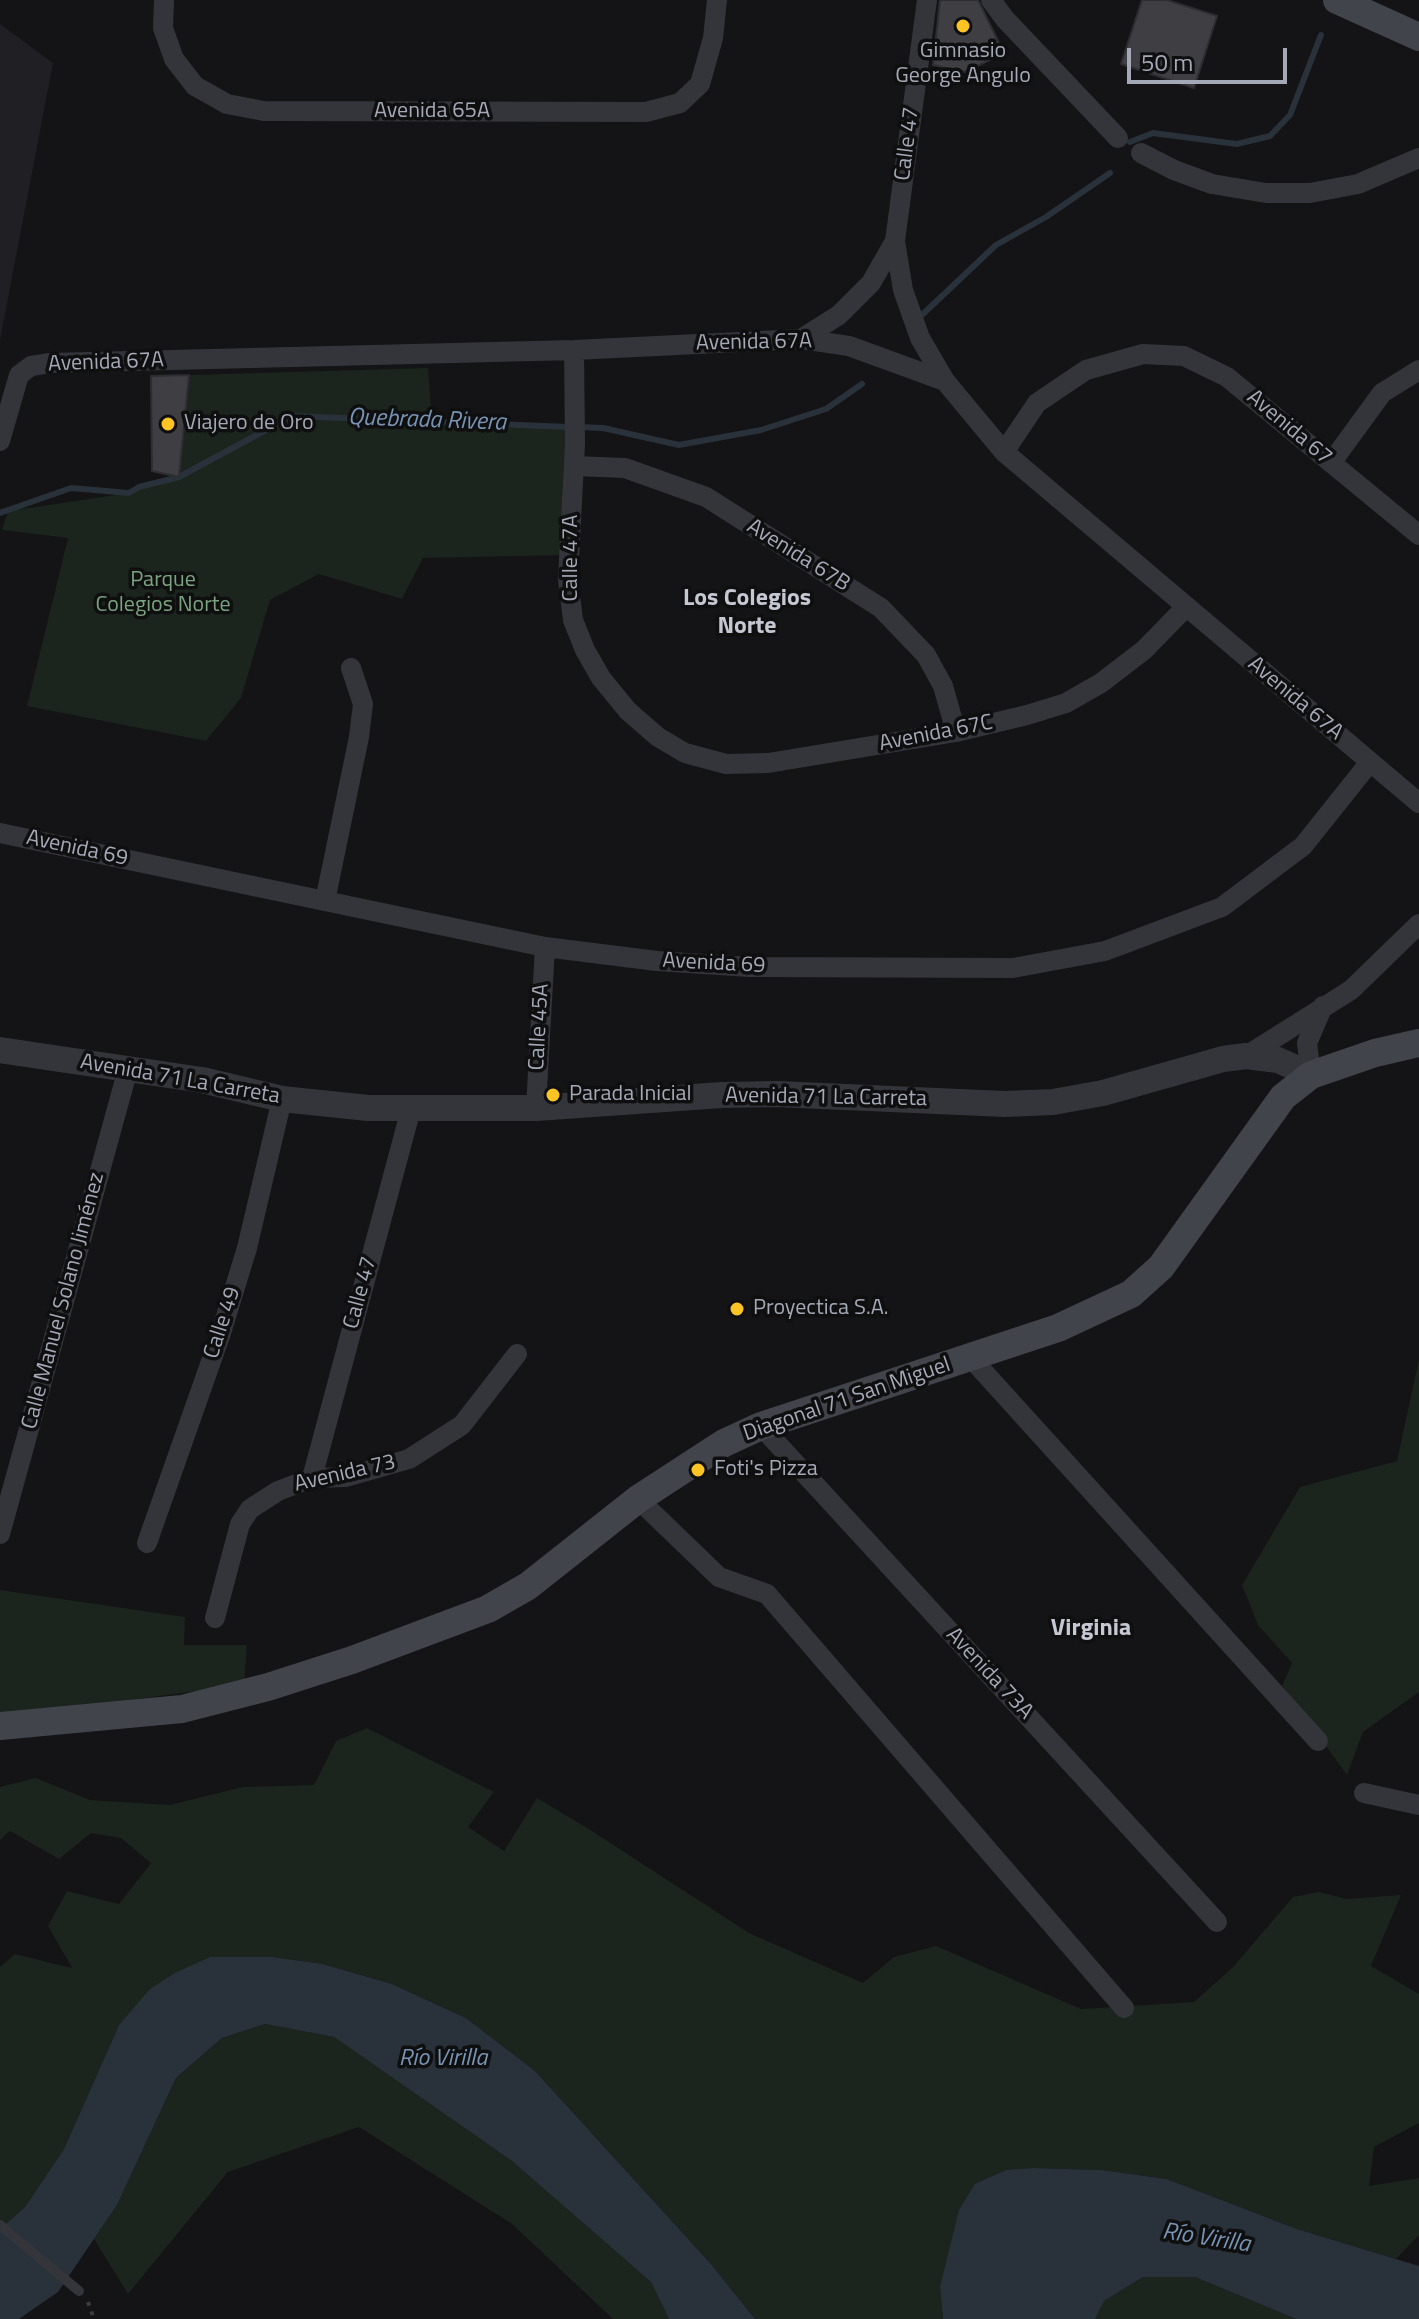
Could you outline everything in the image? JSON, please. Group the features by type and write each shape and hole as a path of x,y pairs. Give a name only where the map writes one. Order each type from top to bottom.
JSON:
{"main road":[{"path":"1337,0 1419,37"},
{"path":"1311,1075 1375,1053 1419,1043"},
{"name":"Diagonal 71 San Miguel","path":"0,1726 182,1709 268,1687 352,1660 488,1609 528,1586 638,1499 724,1443 761,1426 1058,1328 1131,1294 1161,1267 1283,1097 1311,1075"}],"street":[{"name":"Avenida 65A","path":"164,0 163,28 174,59 195,86 227,104 264,111 646,112 680,103 700,84 713,38 717,0"},
{"name":"Calle 47","path":"927,0 895,241 903,290 911,314 920,338 945,381"},
{"path":"991,0 1005,19 1118,138"},
{"path":"1141,153 1212,184 1266,193 1310,193 1358,184 1419,158"},
{"name":"Calle 47","path":"801,339 839,315 871,283 895,241"},
{"name":"Avenida 67A","path":"0,441 19,375 31,366 50,363 574,350 801,339 849,346 945,381 1004,452 1419,803"},
{"name":"Calle 47A","path":"574,350 575,444 568,579 573,620 601,678 628,711 658,737"},
{"name":"Avenida 67","path":"1004,452 1037,403 1086,370 1143,354 1184,356 1227,377 1419,535"},
{"path":"1331,463 1382,393 1419,370"},
{"name":"Avenida 67B","path":"574,466 625,468 706,497 881,608 926,655 943,686 956,732"},
{"name":"Avenida 67C","path":"658,737 685,753 726,764 740,764 768,763 956,732 1066,703 1101,683 1144,650 1185,608"},
{"path":"325,901 363,704 351,668"},
{"name":"Avenida 69","path":"0,833 545,947 657,961 765,967 1013,968 1105,951 1222,907 1303,846 1370,762"},
{"path":"1246,1056 1351,990 1419,924"},
{"name":"Calle 45A","path":"536,1108 545,947"},
{"path":"1311,1075 1307,1043 1323,1006"},
{"name":"Avenida 71 La Carreta","path":"0,1050 202,1080 282,1099 411,1109 536,1108 777,1094 1005,1104 1053,1102 1103,1093 1223,1059 1246,1056 1278,1060 1311,1075"},
{"name":"Calle Manuel Solano Jiménez","path":"0,1534 128,1069"},
{"name":"Calle 49","path":"147,1543 242,1263 282,1099"},
{"name":"Calle 47","path":"312,1478 411,1109"},
{"name":"Avenida 73","path":"215,1618 240,1524 250,1509 278,1491 312,1478 346,1477 409,1459 462,1425 517,1354"},
{"path":"971,1358 1318,1741"},
{"name":"Avenida 73A","path":"761,1426 1217,1922"},
{"path":"638,1499 719,1577 767,1594 1124,2008"},
{"path":"1364,1793 1419,1805"}],"lane":[{"path":"0,2225 76,2288"}],"shaded area":[{"path":"0,24 53,63 0,340"}],"green space":[{"name":"Parque Colegios Norte","path":"428,368 432,420 569,425 569,555 423,558 402,599 319,574 270,600 241,698 206,741 27,706 68,538 2,530 8,511 129,493 179,477 189,375"},
{"path":"1419,1359 1419,1692 1363,1732 1347,1775 1282,1686 1292,1663 1258,1625 1242,1585 1300,1487 1397,1461"},
{"path":"0,1590 185,1617 184,1645 247,1645 244,1685 0,1717"},
{"path":"367,1728 494,1792 468,1827 504,1851 537,1798 749,1933 863,1983 894,1957 936,1946 1081,2009 1194,2002 1233,1967 1293,1897 1319,1892 1346,1899 1401,1895 1371,1966 1419,1994 1419,2123 1374,2147 1369,2186 1419,2178 1419,2235 1396,2259 1297,2229 1167,2179 1102,2170 1034,2168 940,2287 943,2319 755,2319 711,2264 535,2071 466,2018 392,1984 323,1964 273,1957 119,2025 64,2149 25,2207 0,2229 0,1967 15,1954 72,1968 48,1926 67,1891 119,1904 151,1863 121,1838 91,1833 59,1859 10,1831 0,1840 0,1787 36,1778 90,1800 170,1805 243,1787 314,1785 336,1741"},
{"path":"265,2024 334,2037 512,2161 651,2282 669,2319 613,2319 512,2224 359,2127 228,2172 128,2294 94,2239 117,2205 176,2078 222,2038"},
{"path":"1143,2277 1195,2277 1296,2319 1095,2319 1103,2301"}],"water":[{"name":"Río Virilla","path":"210,1957 273,1957 323,1964 392,1984 466,2018 535,2071 711,2264 755,2319 669,2319 651,2282 512,2161 334,2037 265,2024 222,2038 176,2078 117,2205 58,2292 19,2319 0,2319 0,2229 25,2207 64,2149 119,2025 150,1989"},
{"name":"Río Virilla","path":"1006,2170 1102,2170 1167,2179 1297,2229 1419,2266 1419,2319 1296,2319 1195,2277 1143,2277 1104,2301 1095,2319 943,2319 940,2287 959,2210 975,2184"}],"building":[{"name":"Gimnasio George Angulo","path":"940,0 978,0 1004,53 965,72 933,65"},
{"path":"1142,0 1167,0 1217,16 1194,88 1121,64"},
{"name":"Viajero de Oro","path":"189,375 179,477 152,471 151,376"}],"waterway":[{"name":"Quebrada Rivera","path":"1130,142 1153,133 1237,144 1270,136 1290,115 1321,35"},
{"name":"Quebrada Rivera","path":"923,314 996,245 1046,217 1110,173"},
{"name":"Quebrada Rivera","path":"580,427 603,428 679,445 761,430 826,409 862,384"},
{"name":"Quebrada Rivera","path":"0,513 71,488 129,493 139,487 179,477 292,416 569,427"}],"place":[{"name":"Gimnasio George Angulo","path":"963,26"},
{"name":"Viajero de Oro","path":"168,424"},
{"name":"Parada Inicial","path":"553,1095"},
{"name":"Proyectica S.A.","path":"737,1309"},
{"name":"Foti's Pizza","path":"698,1470"}],"district":[{"name":"Los Colegios Norte","path":"747,613"},
{"name":"Virginia","path":"1091,1629"}]}
